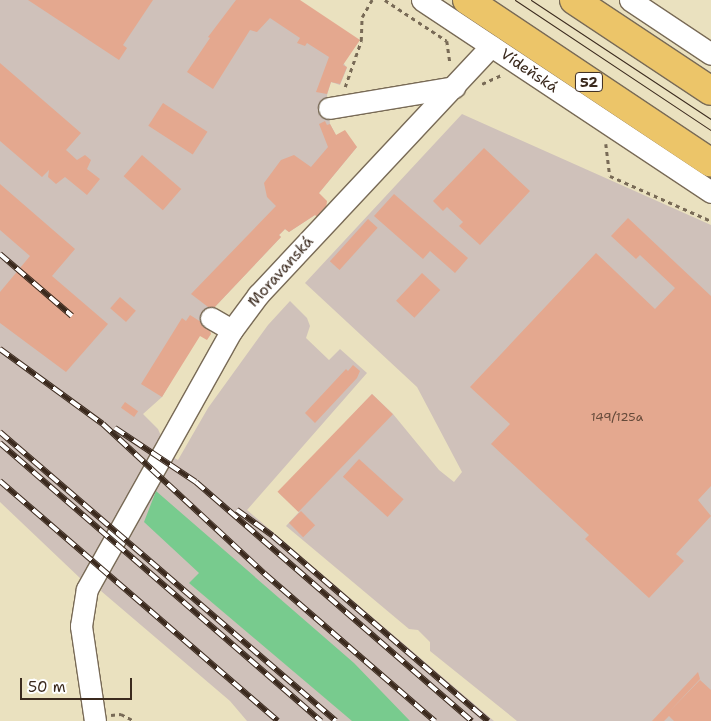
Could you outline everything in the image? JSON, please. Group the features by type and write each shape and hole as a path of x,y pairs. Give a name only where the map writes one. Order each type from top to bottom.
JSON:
{"highway":[{"name":"Vídeňská","path":"467,0 711,163"},
{"path":"574,0 711,91"}],"street":[{"name":"Vídeňská","path":"422,0 711,192"},
{"path":"630,0 711,54"},
{"name":"Moravanská","path":"95,720 81,626 87,588 232,330 258,295 491,46"},
{"path":"336,107 454,87"},
{"path":"210,318 232,330"}],"path":[{"path":"336,107 343,94 361,41 362,16 372,0"},
{"path":"385,0 447,41 454,87 463,93 502,74 510,80"},
{"path":"598,138 606,144 610,176 711,221"},
{"path":"95,720 121,714 136,721"}],"shaded area":[{"path":"0,0 298,0 347,68 340,85 331,82 327,95 330,124 336,135 357,147 319,193 315,215 289,232 285,229 279,235 281,237 212,310 162,397 143,414 158,429 162,438 81,579 0,502"},
{"path":"462,114 711,225 711,721 517,721 430,651 430,642 418,630 409,629 286,526 299,512 279,493 372,394 393,414 439,470 454,482 462,472 417,387 305,283"},
{"path":"290,301 307,318 310,326 306,338 329,360 340,349 367,373 247,510 494,721 247,721 230,701 101,591 112,557 171,456 178,460 208,408 268,325"}],"green space":[{"path":"156,491 354,663 410,721 352,721 189,583 199,573 144,522"}],"building":[{"path":"28,0 153,0 123,45 127,48 119,60"},
{"path":"236,0 300,0 360,40 343,65 347,67 340,84 331,82 327,94 316,92 329,57 307,43 305,46 297,43 300,38 270,18 257,32 250,30 213,89 187,72 210,38 208,37"},
{"path":"0,63 81,133 66,150 77,160 85,155 91,160 87,169 100,179 87,195 65,177 56,184 48,177 49,170 42,177 0,141"},
{"path":"163,103 207,132 193,155 148,126"},
{"path":"325,121 327,125 330,124 336,135 345,130 357,147 319,193 327,201 326,209 318,218 315,215 289,232 285,229 279,235 281,237 212,310 191,294 276,206 267,197 264,183 281,160 294,155 311,167 328,147 319,124"},
{"path":"484,148 530,191 480,245 459,226 463,222 447,207 443,211 433,201"},
{"path":"142,155 181,189 163,210 124,176"},
{"path":"0,184 75,249 52,276 108,324 66,372 0,323 0,292 30,256 0,230"},
{"path":"394,194 468,258 455,273 430,251 423,259 374,216"},
{"path":"628,218 711,296 711,486 698,500 711,516 676,554 684,561 649,598 585,539 589,535 491,444 510,424 470,387 596,253 655,309 675,288 640,255 636,259 611,236"},
{"path":"368,219 378,228 340,270 330,261"},
{"path":"422,273 440,290 414,318 396,301"},
{"path":"120,297 136,311 126,322 110,308"},
{"path":"190,315 209,327 211,334 207,340 200,336 162,397 141,384 182,318 186,321"},
{"path":"353,365 360,371 357,378 315,423 305,413 346,369 348,371"},
{"path":"372,394 393,414 298,512 278,492"},
{"path":"125,402 138,411 134,417 121,408"},
{"path":"359,459 404,499 388,517 343,477"},
{"path":"301,511 315,525 303,537 289,523"},
{"path":"698,672 700,679 667,714 700,680 711,690 711,721 674,721 669,716 664,721 652,721"}],"tram line":[{"path":"515,0 711,130"},
{"path":"531,0 711,119"}],"railway":[{"path":"0,254 72,316"},
{"path":"0,349 103,424 265,574 435,721"},
{"path":"115,428 196,482 472,721"},
{"path":"0,432 336,721"},
{"path":"0,443 321,721"},
{"path":"0,481 278,721"},
{"path":"237,510 273,536 488,721"}]}
